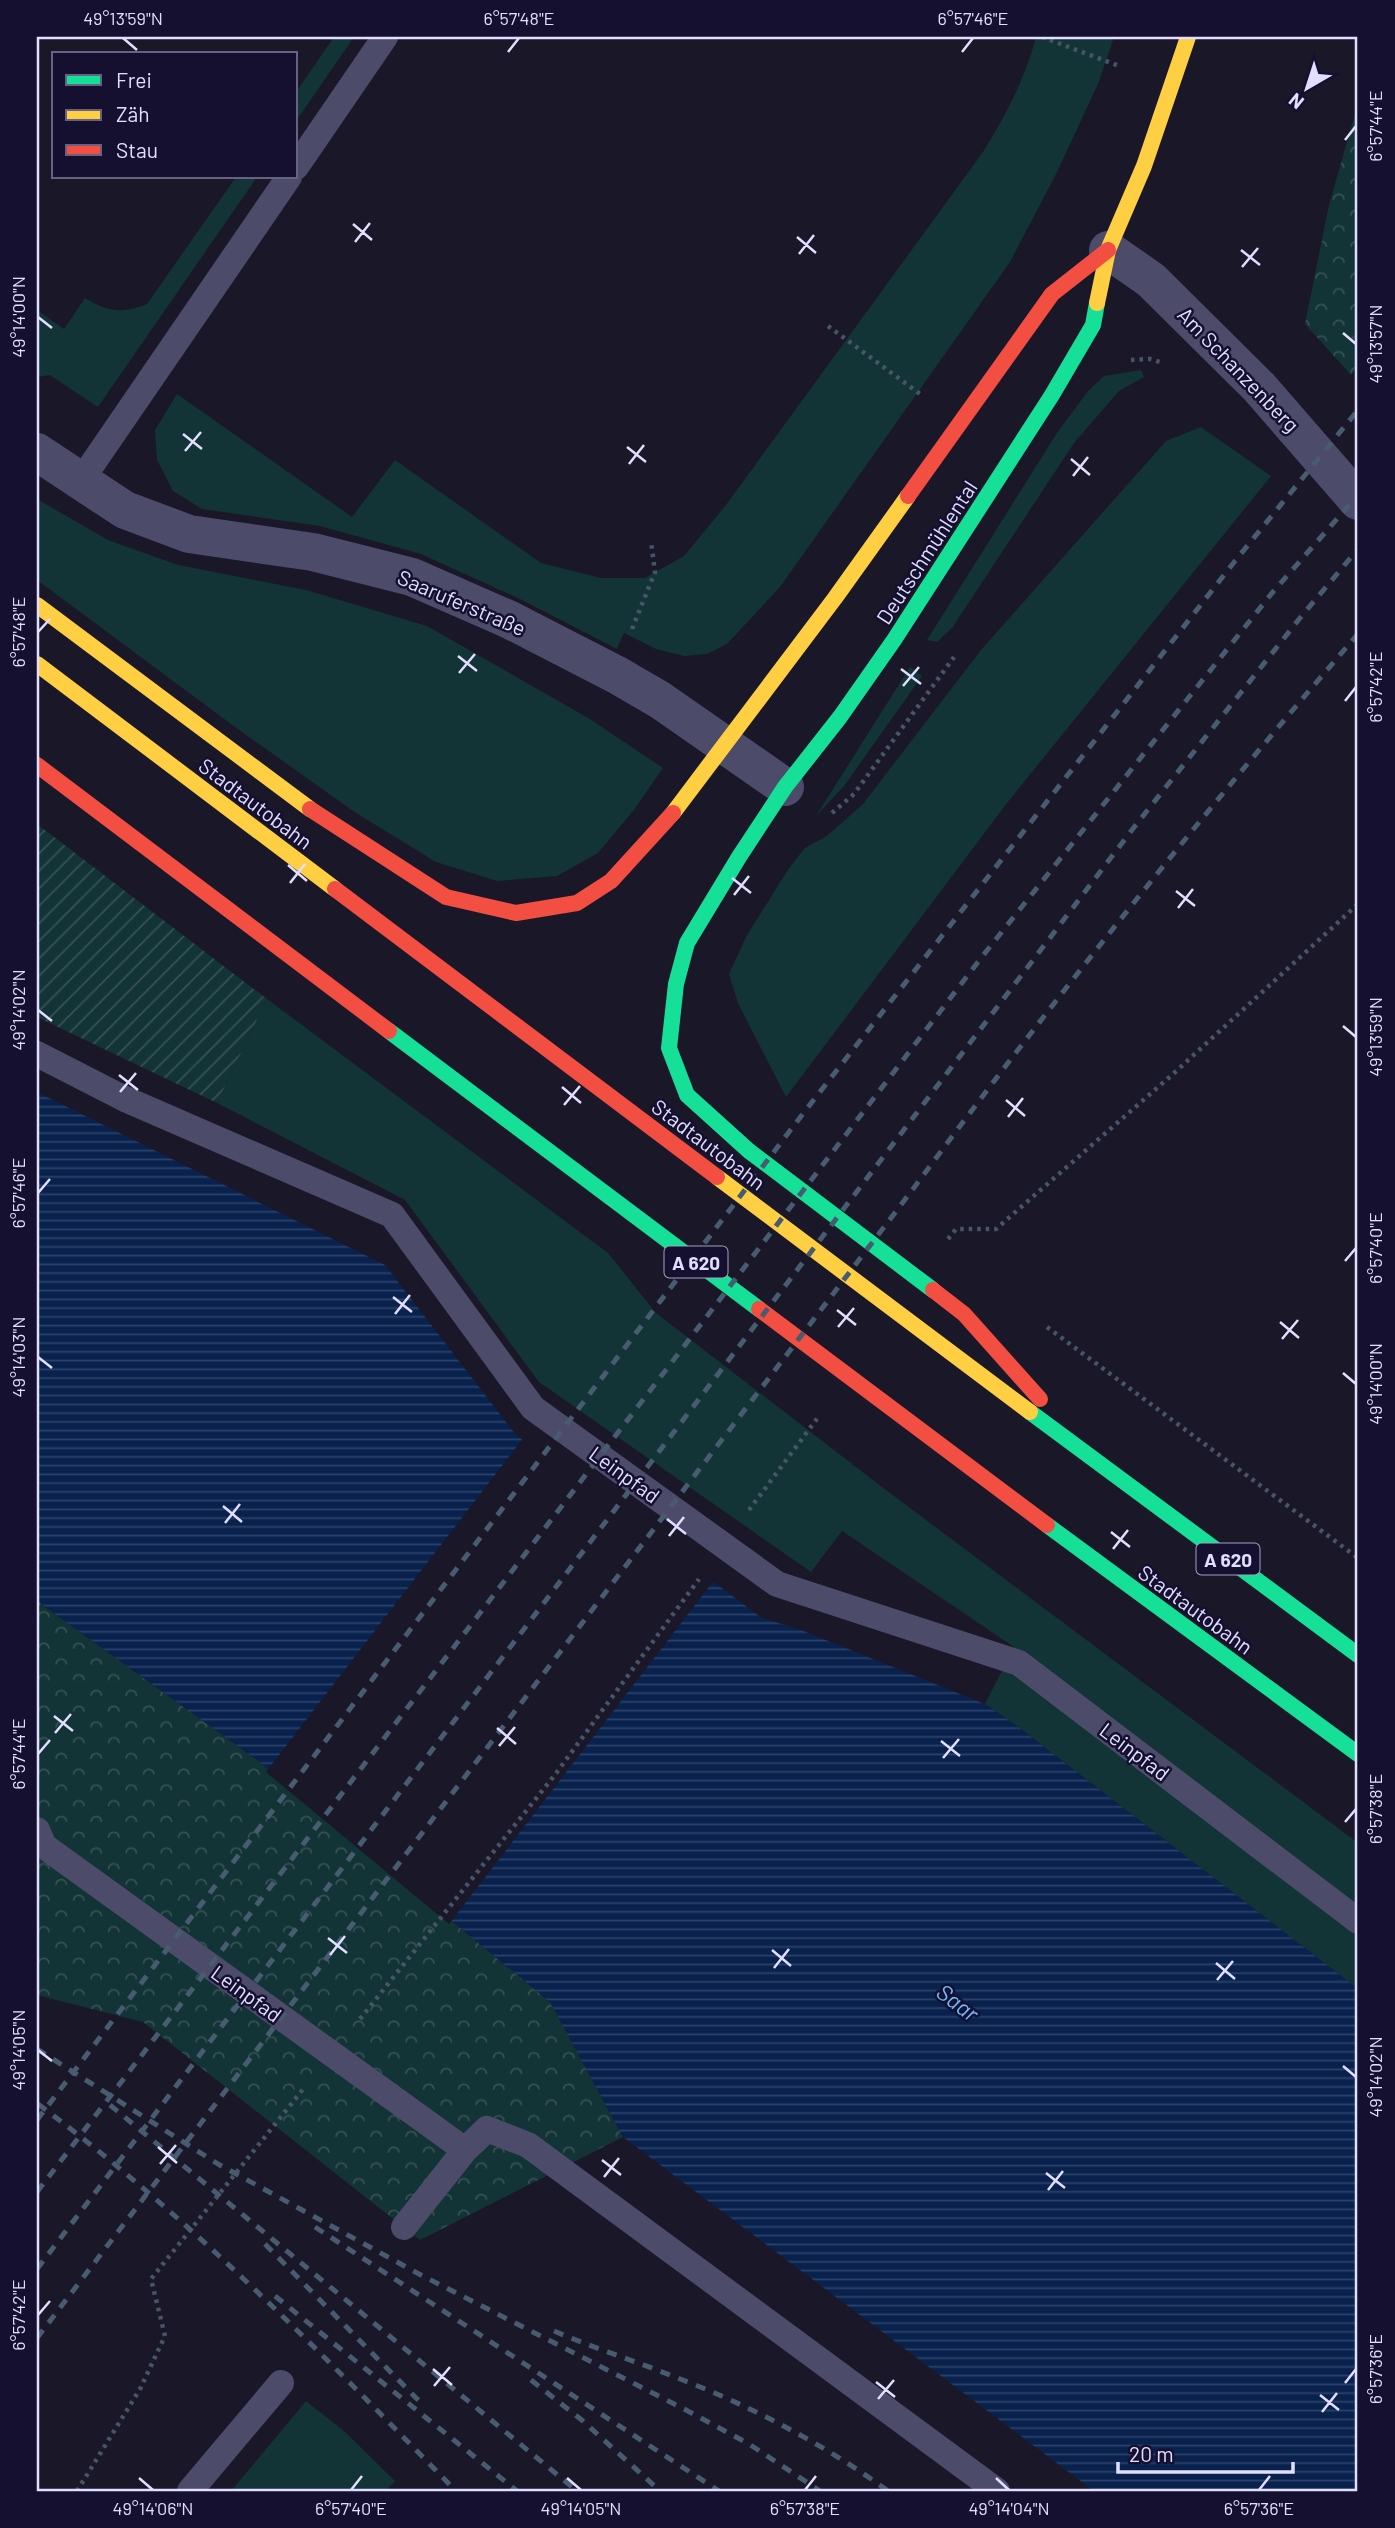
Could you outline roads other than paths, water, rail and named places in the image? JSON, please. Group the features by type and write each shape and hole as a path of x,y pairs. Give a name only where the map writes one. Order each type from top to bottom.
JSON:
{"main road":[{"name":"Deutschmühlental","path":"1097,1463 964,1314 749,1151 687,1095 669,1048 676,984 687,943 785,787 840,717 894,640 1052,395 1093,325 1108,250 1144,166 1188,37"},
{"name":"Deutschmühlental","path":"37,605 317,814 446,897 516,914 577,903 611,881 673,813 827,608 1052,294 1108,250"},
{"name":"Stadtautobahn","path":"37,664 1097,1463 1358,1655"},
{"name":"Stadtautobahn","path":"37,765 991,1484 1358,1754"}],"street":[{"name":"Am Schanzenberg","path":"1108,250 1151,280 1259,387 1358,502"},
{"name":"Saaruferstraße","path":"37,452 125,510 189,534 313,552 412,577 508,619 617,674 785,787"}],"lane":[{"path":"298,164 385,37"},
{"path":"80,482 288,178"},
{"name":"Leinpfad","path":"37,1054 125,1099 392,1215 533,1408 777,1584 1019,1663 1358,1921"},
{"name":"Leinpfad","path":"39,1843 465,2150"},
{"path":"404,2227 465,2150 486,2129 528,2145 998,2491"},
{"path":"190,2491 281,2383"}],"water":[{"name":"Saar","path":"37,1092 385,1265 516,1435 762,1618 801,1630 985,1704 1358,1989 1358,2491 1094,2491 623,2137 550,2002 257,1760 37,1601"}],"railway":[{"path":"37,2120 805,1111 1235,561 1358,410"},
{"path":"37,2192 981,958 1272,593 1358,495"},
{"path":"37,2269 1135,826 1358,549"},
{"path":"37,2338 1073,979 1185,839 1358,634"},
{"path":"37,2049 218,2164 419,2274 749,2444 820,2491"},
{"path":"38,2104 149,2193 255,2289 456,2491"},
{"path":"110,2105 577,2491"},
{"path":"315,2227 719,2491"},
{"path":"265,2244 422,2404"},
{"path":"275,2296 517,2491"},
{"path":"554,2331 703,2388 758,2413 838,2457 888,2491"},
{"path":"531,2380 583,2421 660,2491"}]}
